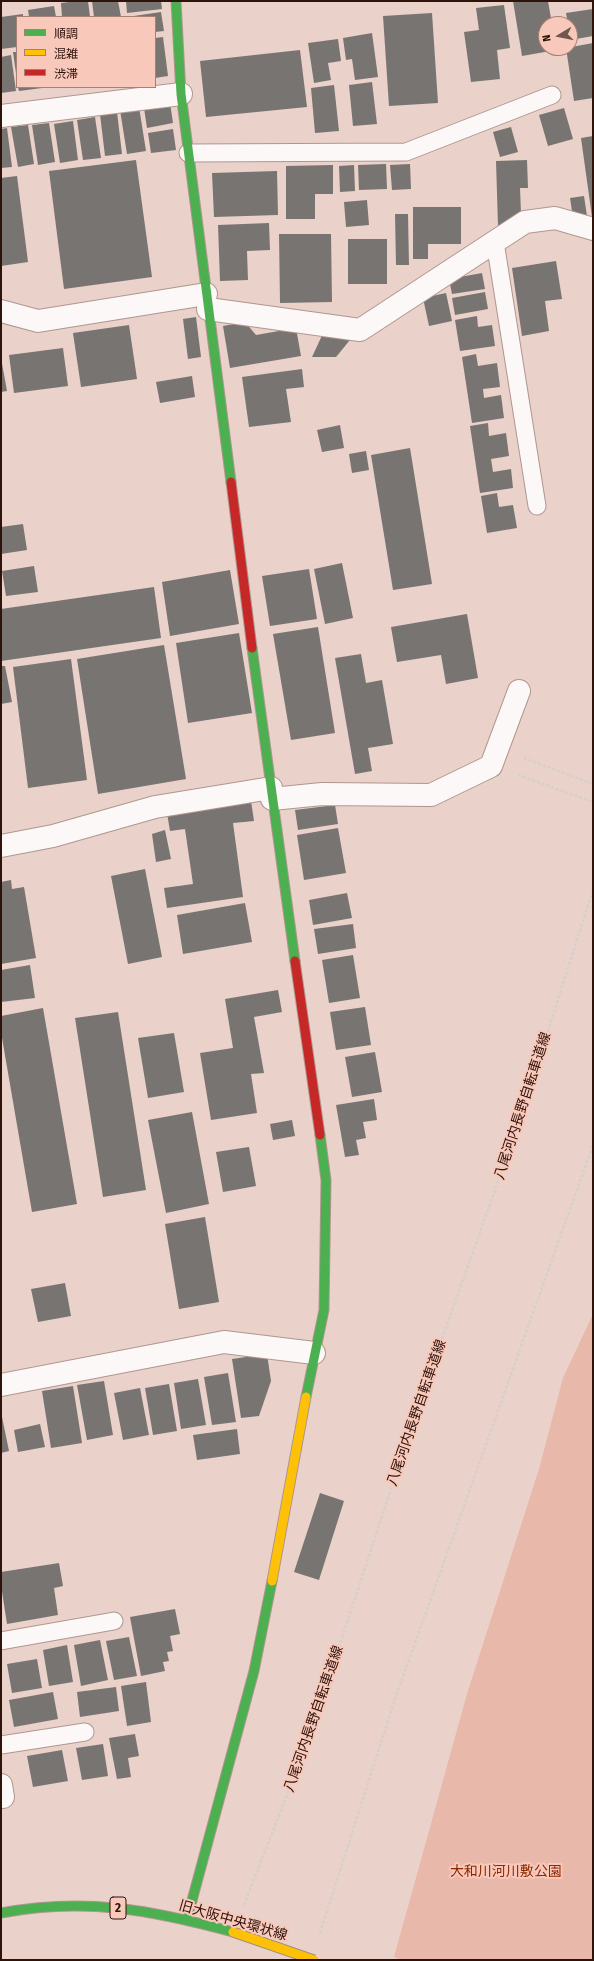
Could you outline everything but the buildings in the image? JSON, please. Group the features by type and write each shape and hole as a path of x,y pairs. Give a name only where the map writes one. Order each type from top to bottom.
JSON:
{"street":[{"path":"176,1 181,94 188,153 272,794 326,1180 324,1310 314,1353 293,1474 254,1671 187,1919"},
{"path":"1,116 181,94"},
{"path":"1,311 38,321 207,301 360,330 525,222 555,218 593,229"},
{"path":"1,846 53,836 155,807 272,794 431,795 495,757 519,691"},
{"path":"1,1385 224,1342 314,1353"},
{"name":"旧大阪中央環状線","path":"1,1913 58,1904 105,1906 187,1919 233,1932 314,1960"}],"lane":[{"path":"188,153 406,152 552,95"},
{"path":"495,242 537,506"},
{"path":"1,1641 114,1621"},
{"path":"1,1745 85,1732"}],"path":[{"path":"495,757 593,784"},
{"path":"495,757 593,802"},
{"name":"八尾河内長野自転車道線","path":"233,1932 308,1741 422,1395 515,1134 593,890"},
{"path":"318,1937 394,1702 593,1145"}],"green space":[{"name":"大和川河川敷公園","path":"593,1314 593,1960 402,1960 394,1957 467,1694 539,1469 563,1378"}],"traffic: fast":[{"path":"176,1 181,94 231,482"},
{"path":"252,648 295,961"},
{"path":"306,1397 324,1310 326,1180 320,1135"},
{"path":"187,1919 254,1671 272,1581"},
{"path":"1,1913 31,1908 61,1906 118,1908 146,1912 233,1932"}],"traffic: slow":[{"path":"272,1581 306,1397"},
{"path":"233,1932 314,1960"}],"traffic: jam":[{"path":"231,482 252,648"},
{"path":"295,961 320,1135"}]}
